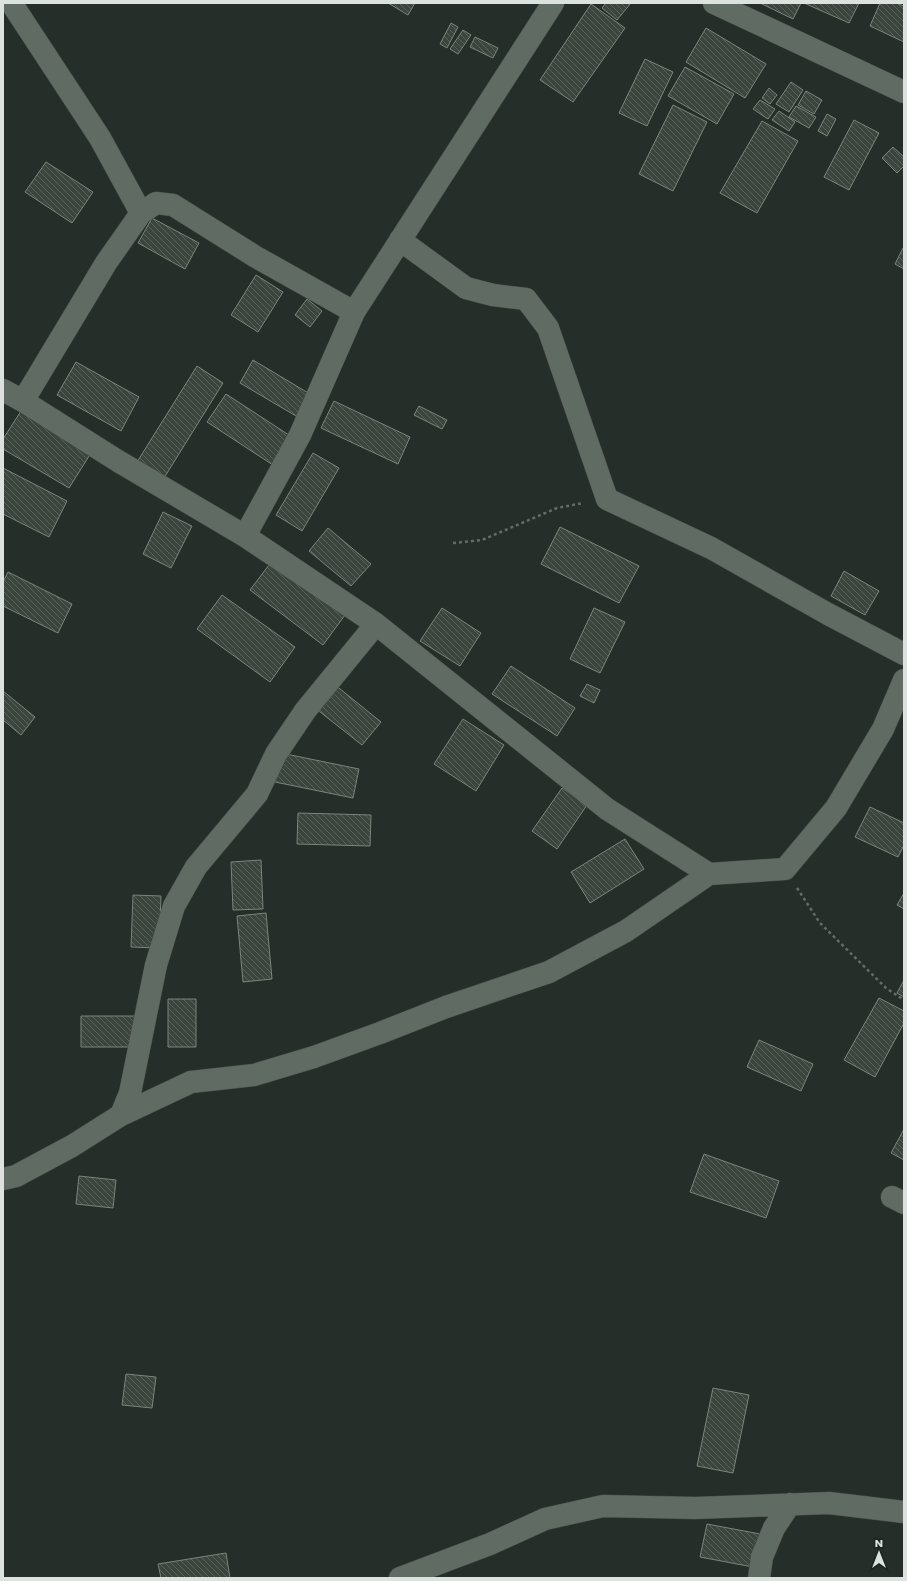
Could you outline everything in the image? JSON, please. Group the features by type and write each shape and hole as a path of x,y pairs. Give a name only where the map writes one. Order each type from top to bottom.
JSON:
{"street":[{"path":"245,536 300,435 354,312 553,3"},
{"path":"714,3 904,92"},
{"path":"12,10 100,138 140,213"},
{"path":"24,401 106,263 140,213 156,203 173,205 256,258 354,312"},
{"path":"400,240 466,288 493,295 526,299 548,328 607,498 711,548 828,614 904,654"},
{"path":"3,390 24,401 118,461 245,536 376,624 607,809 708,874"},
{"path":"121,1115 130,1093 156,965 174,906 196,867 257,794 276,754 305,711 376,624"},
{"path":"3,1179 16,1176 72,1146 121,1115 192,1082 254,1075 314,1057 446,1007 549,972 626,931 708,874 785,869 836,808 883,729 904,680"},
{"path":"400,1578 490,1544 545,1519 603,1506 695,1508 829,1503 904,1512"},
{"path":"758,1578 762,1557 774,1528 790,1504"}],"path":[{"path":"453,543 482,540 557,508 607,498"},
{"path":"785,869 820,924 886,988 904,1000"}],"building":[{"path":"388,3 415,3 408,15"},
{"path":"606,3 631,3 617,20 602,8"},
{"path":"760,3 801,3 793,19"},
{"path":"804,3 859,3 849,23"},
{"path":"880,3 896,3 904,6 904,42 870,26"},
{"path":"591,4 625,28 573,102 540,80"},
{"path":"451,23 458,27 447,48 440,44"},
{"path":"706,28 766,64 745,98 686,62"},
{"path":"463,30 471,35 458,54 450,49"},
{"path":"475,37 498,48 493,58 470,47"},
{"path":"645,59 673,72 647,126 619,113"},
{"path":"685,67 734,94 717,124 668,96"},
{"path":"791,82 803,90 789,112 776,104"},
{"path":"769,88 777,95 770,104 762,98"},
{"path":"806,91 822,100 814,114 798,105"},
{"path":"760,100 775,109 768,119 753,109"},
{"path":"673,105 707,122 673,191 639,174"},
{"path":"796,106 816,117 809,128 789,117"},
{"path":"779,111 795,122 789,131 772,120"},
{"path":"827,114 836,119 827,136 818,131"},
{"path":"854,120 879,133 849,190 824,177"},
{"path":"762,121 798,141 757,213 720,193"},
{"path":"893,147 904,157 904,166 897,173 882,158"},
{"path":"46,162 93,192 72,223 25,192"},
{"path":"152,218 199,243 185,269 138,243"},
{"path":"903,248 904,249 904,269 895,264"},
{"path":"256,275 283,292 258,332 231,315"},
{"path":"307,299 322,311 310,327 295,315"},
{"path":"253,360 310,394 296,416 240,383"},
{"path":"76,362 139,397 121,431 57,395"},
{"path":"197,366 223,383 164,478 137,462"},
{"path":"226,394 295,439 276,467 207,422"},
{"path":"334,401 410,437 398,464 321,428"},
{"path":"419,406 447,420 442,429 414,415"},
{"path":"21,411 91,453 69,488 3,449 3,439"},
{"path":"313,453 339,468 302,531 276,515"},
{"path":"3,468 67,501 49,537 3,514"},
{"path":"163,512 192,526 171,568 143,554"},
{"path":"560,527 639,566 619,603 541,564"},
{"path":"328,528 371,564 351,586 309,551"},
{"path":"272,561 345,615 323,645 250,590"},
{"path":"844,571 879,591 865,615 831,596"},
{"path":"8,572 72,604 58,633 3,606 3,582"},
{"path":"222,595 295,647 270,682 197,629"},
{"path":"442,608 481,633 460,666 420,641"},
{"path":"594,608 625,622 600,673 570,659"},
{"path":"511,666 575,708 557,736 492,694"},
{"path":"334,684 381,722 362,745 315,708"},
{"path":"587,684 600,690 594,703 580,696"},
{"path":"3,691 35,717 21,735 3,720"},
{"path":"463,719 504,745 476,791 434,764"},
{"path":"281,753 359,769 353,798 275,782"},
{"path":"562,788 587,805 557,849 532,831"},
{"path":"870,807 904,823 904,845 898,857 855,837"},
{"path":"298,813 371,815 370,846 297,844"},
{"path":"625,839 644,869 590,903 571,872"},
{"path":"261,860 263,909 233,910 231,862"},
{"path":"904,893 904,909 897,905"},
{"path":"133,895 161,896 159,948 131,947"},
{"path":"266,913 272,979 243,982 237,916"},
{"path":"904,980 904,997 897,993"},
{"path":"879,998 904,1011 904,1023 875,1077 844,1060"},
{"path":"168,999 196,999 196,1047 168,1047"},
{"path":"81,1016 138,1016 138,1047 81,1047"},
{"path":"759,1040 813,1064 801,1091 747,1067"},
{"path":"904,1129 904,1160 891,1153"},
{"path":"704,1154 779,1181 766,1218 690,1192"},
{"path":"79,1176 116,1180 113,1208 76,1204"},
{"path":"126,1374 156,1377 152,1408 122,1405"},
{"path":"713,1388 749,1395 733,1473 697,1466"},
{"path":"707,1524 760,1534 753,1567 700,1557"},
{"path":"226,1553 230,1578 161,1578 158,1564"}]}
